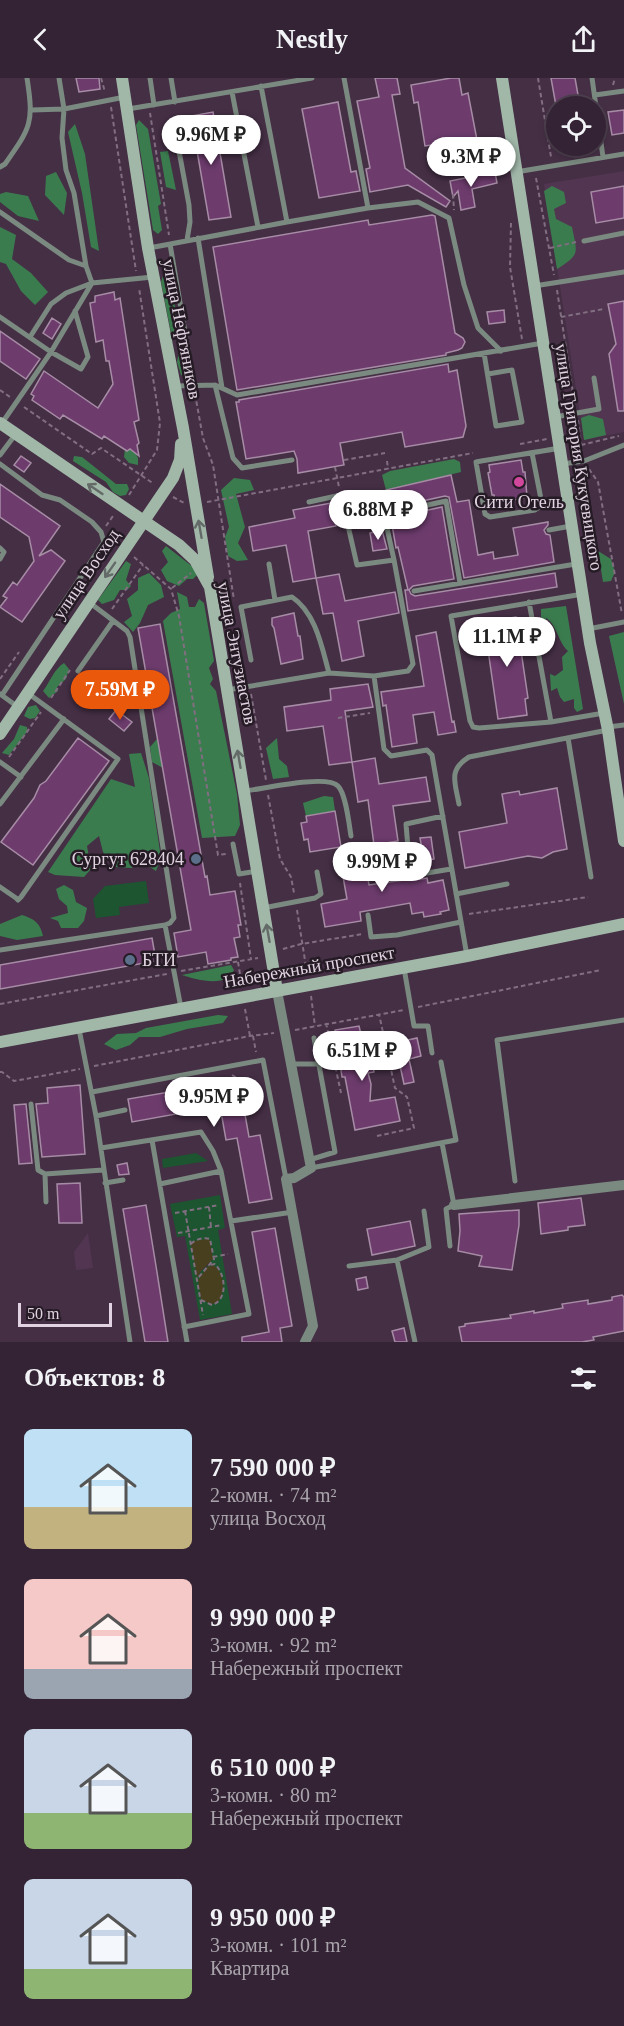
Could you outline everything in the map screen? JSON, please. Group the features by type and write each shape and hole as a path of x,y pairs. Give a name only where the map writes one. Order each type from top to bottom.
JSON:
{"street":[{"name":"улица Нефтяников","path":"122,78 153,277 183,428 210,587"},
{"name":"улица Григория Кукуевицкого","path":"502,78 515,172 624,841"},
{"name":"улица Энтузиастов","path":"1,424 179,546 195,560 210,587 277,991"},
{"name":"улица Восход","path":"0,734 173,478 180,460 183,428"},
{"name":"Набережный проспект","path":"0,1042 467,956 624,924"},
{"path":"277,991 310,1164 294,1178 286,1179 313,1326 305,1342"},
{"path":"454,1205 624,1185"}],"lane":[{"path":"0,167 5,164 26,134 32,110 27,78"},
{"path":"59,78 64,109 62,138 66,170 74,193 86,266 92,283"},
{"path":"150,78 151,106"},
{"path":"171,78 175,102"},
{"path":"127,110 312,78"},
{"path":"344,78 368,208"},
{"path":"592,78 595,96 624,91"},
{"path":"261,87 287,222"},
{"path":"232,92 258,227"},
{"path":"32,110 64,109 125,97"},
{"path":"174,124 189,205 190,222 187,240"},
{"path":"515,172 624,154"},
{"path":"148,248 368,208 418,202 450,218 464,285 478,328 501,351"},
{"path":"0,212 69,261 86,266"},
{"path":"584,241 624,233"},
{"path":"198,238 222,388"},
{"path":"170,244 194,385"},
{"path":"534,286 624,272"},
{"path":"30,337 51,304 66,293 92,283 153,277"},
{"path":"1,424 51,352 92,283"},
{"path":"0,317 51,352 81,369 88,357 75,311"},
{"path":"175,386 215,385 237,395 543,344"},
{"path":"484,353 496,426 522,422 512,370 488,374"},
{"path":"555,417 599,409 594,378"},
{"path":"215,385 236,464 242,468 292,460"},
{"path":"0,455 15,435"},
{"path":"532,453 541,506 535,510 490,517 485,514 476,462 532,453 559,443"},
{"path":"562,464 584,461 624,445"},
{"path":"0,464 42,495 60,500 92,522 101,532 104,542 1,695 18,707"},
{"path":"309,502 341,495 357,565 394,560"},
{"path":"396,512 446,501 460,583"},
{"path":"226,690 329,673 374,676 408,671 413,664 385,519 382,517 347,522"},
{"path":"549,530 572,526"},
{"path":"0,548 4,552 0,559"},
{"path":"269,564 274,600"},
{"path":"414,591 578,564"},
{"path":"583,594 452,616 470,721 473,727 479,728 551,722 604,713"},
{"path":"251,660 242,607 292,597 301,603 317,633 329,673"},
{"path":"0,950 165,925 174,918 130,637 127,631 88,602"},
{"path":"529,603 551,722"},
{"path":"78,671 113,621"},
{"path":"588,628 624,622"},
{"path":"374,676 384,749 391,756 427,750 432,756 467,956"},
{"path":"0,887 18,900 21,897 118,759 28,693"},
{"path":"0,804 64,719"},
{"path":"459,804 454,773 458,764 469,757 624,725"},
{"path":"568,738 591,877"},
{"path":"0,762 21,777"},
{"path":"245,791 300,782 331,781 339,786 343,795 351,836"},
{"path":"382,854 408,848 406,824 443,816"},
{"path":"233,844 238,874 257,871"},
{"path":"415,875 451,869"},
{"path":"263,908 296,903 321,894 317,872"},
{"path":"456,894 507,884"},
{"path":"368,915 371,937 397,935 461,919"},
{"path":"165,925 181,1008"},
{"path":"404,967 414,1026 428,1026 432,1053"},
{"path":"515,1181 497,1040 624,1020"},
{"path":"79,1027 96,1116 130,1342"},
{"path":"310,1164 335,1152 314,1038"},
{"path":"92,1092 263,1060 286,1179"},
{"path":"310,1164 456,1140 441,1062"},
{"path":"291,1064 319,1065"},
{"path":"31,1104 38,1170 45,1174 103,1170"},
{"path":"96,1116 125,1110"},
{"path":"101,1148 201,1132 213,1151 221,1171 249,1314 184,1327"},
{"path":"152,1140 187,1342"},
{"path":"442,1143 454,1205 446,1209 450,1245"},
{"path":"160,1184 221,1171"},
{"path":"45,1174 46,1202"},
{"path":"105,1183 123,1180"},
{"path":"348,1266 397,1260 429,1247 424,1211"},
{"path":"231,1222 293,1212"},
{"path":"397,1260 415,1342"}],"path":[{"path":"101,78 103,91 110,96 160,423 157,450 121,506"},
{"path":"538,78 552,166"},
{"path":"151,106 170,244"},
{"path":"534,169 556,283 584,461 598,482 624,622"},
{"path":"450,218 454,211 453,194"},
{"path":"511,216 510,267 523,347"},
{"path":"550,248 584,241"},
{"path":"561,317 604,309"},
{"path":"194,385 203,438 213,465 236,608"},
{"path":"0,390 92,454 101,448 141,475"},
{"path":"516,445 559,443 580,435"},
{"path":"581,445 624,435"},
{"path":"344,460 385,453"},
{"path":"218,500 474,453"},
{"path":"387,461 388,469"},
{"path":"335,466 341,495"},
{"path":"125,549 171,589 179,616 218,855 234,852"},
{"path":"250,686 280,859 291,877 296,903 315,1026"},
{"path":"338,718 379,712"},
{"path":"238,874 251,959"},
{"path":"461,919 588,897"},
{"path":"0,1004 251,959 301,944 370,932"},
{"path":"0,1072 14,1081 284,1032 601,970"},
{"path":"376,1136 414,1128 407,1097 394,1088 379,1014"},
{"path":"326,1023 341,1094"},
{"path":"253,1036 258,1061"},
{"path":"220,1068 271,1098"},
{"path":"166,1215 227,1203"},
{"path":"208,1207 212,1227"},
{"path":"185,1211 203,1315"},
{"path":"168,1234 231,1222"},
{"path":"191,1244 194,1241 210,1239 214,1259 197,1280"},
{"path":"213,1257 236,1252"},
{"path":"201,1300 212,1305 218,1303 222,1298 223,1285 220,1270 215,1264 210,1265"}],"shaded area":[{"path":"624,171 624,432 584,440 544,184"},
{"path":"88,1233 93,1268 76,1270 74,1252"}],"green space":[{"path":"139,120 148,129 161,204 158,206 162,230 158,234 153,230 136,125"},
{"path":"75,124 85,154 99,251 91,247 68,132"},
{"path":"168,151 176,190 166,187 160,152"},
{"path":"56,172 67,193 64,215 45,195 46,176"},
{"path":"552,186 564,192 566,203 554,209 556,219 572,227 576,248 574,256 557,269 544,191"},
{"path":"6,192 28,196 39,221 18,216 0,202 0,194"},
{"path":"0,227 16,235 12,259 31,273 48,292 35,305 21,291 6,264 0,262"},
{"path":"163,276 170,279 181,339 172,338 161,282"},
{"path":"179,352 185,353 189,378 181,375 177,362"},
{"path":"589,415 603,419 606,435 584,440 581,418"},
{"path":"125,449 133,449 138,458 138,465 129,463 124,457"},
{"path":"74,456 82,457 116,484 127,484 129,489 126,495 120,496 113,492 106,482 73,461"},
{"path":"454,459 460,462 461,472 386,490 382,475 390,471"},
{"path":"234,478 250,480 254,490 236,494 245,527 238,543 248,560 237,561 228,556 225,537 229,527 221,490"},
{"path":"166,546 193,567 197,575 193,579 187,579 179,586 167,581 161,570 168,562 162,551"},
{"path":"598,551 611,559 615,572 611,581 603,582"},
{"path":"126,561 131,564 126,580 131,586 127,590 120,590 114,600 102,604 98,600"},
{"path":"149,573 161,585 164,597 148,605 133,632 124,622 132,616 127,599 138,590 138,578"},
{"path":"177,592 187,597 189,607 195,607 199,599 204,603 214,661 209,668 213,679 210,684 216,691 237,794 240,825 235,836 202,838 163,621 171,613 180,609"},
{"path":"566,606 583,709 577,712 574,708 574,699 564,702 557,688 551,691 550,674 555,676 563,670 562,657 568,651 550,621 546,618 545,630 541,620 541,609"},
{"path":"624,632 624,704 609,636"},
{"path":"64,663 69,669 66,679 57,687 58,691 49,698 43,691 55,672"},
{"path":"146,677 151,706 143,701 140,684"},
{"path":"125,684 131,685 134,706 122,701 120,692"},
{"path":"85,687 92,692 102,692 106,696 104,705 96,708 79,695"},
{"path":"36,705 40,711 35,718 30,719 24,716 28,707"},
{"path":"20,725 27,727 27,732 9,755 2,753 14,739"},
{"path":"277,738 279,759 287,766 289,777 273,779 266,748"},
{"path":"157,739 163,768 152,762 150,747"},
{"path":"141,753 149,778 161,858 156,871 147,865 144,850 132,868 114,867 103,852 99,836 87,846 91,869 84,877 55,875 48,872 111,779 135,787 129,754"},
{"path":"324,796 333,797 335,811 306,816 303,803"},
{"path":"146,881 149,903 119,907 120,915 96,918 93,899 105,886"},
{"path":"64,885 73,890 76,902 87,908 84,921 78,928 61,928 58,921 50,918 68,913 67,906 59,899 56,889"},
{"path":"22,915 36,922 43,936 17,940 0,936 0,924"},
{"path":"231,965 234,970 222,980 204,981 182,975"},
{"path":"218,1015 228,1016 223,1023 187,1029 160,1037 139,1037 130,1045 116,1050 104,1044 117,1034 136,1033 146,1028"},
{"path":"196,1153 208,1161 163,1168 162,1159"},
{"path":"220,1195 225,1228 218,1230 232,1314 200,1320 185,1236 177,1237 170,1204","holes":["192,1244 210,1264 201,1271 198,1277"]}],"sand":[{"path":"210,1240 213,1259 197,1278 191,1244 194,1241"},
{"path":"213,1265 220,1272 223,1288 221,1298 212,1304 201,1300 198,1280 207,1267"}],"building":[{"path":"76,78 99,78 100,89 79,92"},
{"path":"375,78 397,78 400,94 392,95 405,168 450,201 446,207 408,185 370,192 366,169 370,168 357,101 379,97"},
{"path":"459,78 462,95 468,93 477,140 484,139 486,149 439,157 437,144 425,146 418,102 414,103 411,85"},
{"path":"551,78 575,78 578,96 554,96"},
{"path":"338,102 351,172 356,171 360,191 319,198 302,109"},
{"path":"624,110 624,133 612,135 608,112"},
{"path":"213,112 231,217 209,220 191,116"},
{"path":"495,172 497,183 472,189 475,207 461,210 458,191 453,197 450,181"},
{"path":"624,186 624,218 596,223 591,192"},
{"path":"435,216 455,333 465,342 462,348 446,353 446,355 237,390 213,247 368,220 369,225"},
{"path":"114,292 115,300 120,298 139,420 134,422 139,443 137,445 139,456 104,436 102,439 63,415 60,419 32,400 34,396 31,394 44,371 98,408 113,384 103,340 96,342 90,303 95,302 95,296"},
{"path":"624,301 624,411 618,411 609,354 616,344 608,304"},
{"path":"504,310 505,322 489,324 487,312"},
{"path":"52,318 61,324 52,339 43,333"},
{"path":"0,331 40,359 26,379 0,361"},
{"path":"448,364 449,372 457,370 466,426 463,437 405,447 402,432 340,443 344,465 298,473 294,451 246,459 236,402 239,400"},
{"path":"21,456 31,463 24,472 14,465"},
{"path":"521,460 523,472 525,472 527,497 496,504 488,473 490,472 489,465"},
{"path":"451,475 457,502 469,500 478,555 493,552 494,559 518,555 513,528 548,522 544,530 550,535 554,562 464,578 449,497 395,507 391,512 396,517 442,507 454,579 413,586 409,590 411,594 415,596 555,573 557,587 408,611 405,590 408,590 398,547 396,548 386,490"},
{"path":"0,484 60,526 39,556 51,550 65,561 22,622 0,607 7,598 3,596 13,582 17,585 34,561 29,537 0,517"},
{"path":"331,503 336,526 308,531 316,578 293,582 286,545 253,551 249,527 295,518 293,510"},
{"path":"382,530 387,549 373,551 370,533"},
{"path":"339,574 345,601 395,592 399,613 358,621 364,656 342,661 333,613 323,614 316,578"},
{"path":"294,613 303,659 281,664 272,618"},
{"path":"516,617 528,698 525,699 527,715 498,719 484,622"},
{"path":"160,624 210,895 235,891 241,925 238,925 240,937 234,938 238,957 231,958 231,960 208,964 206,952 178,957 174,933 191,930 138,628"},
{"path":"436,632 452,722 454,721 456,732 438,735 434,712 413,715 417,743 392,747 386,705 383,706 381,692 424,686 416,636"},
{"path":"368,684 373,707 345,711 352,762 329,765 323,726 287,731 284,707 331,700 330,689"},
{"path":"116,710 132,722 124,731 109,719"},
{"path":"78,738 109,761 33,865 1,842 34,798 40,785 46,781"},
{"path":"375,758 379,784 426,777 430,801 393,806 398,841 374,845 368,800 358,802 352,762"},
{"path":"557,788 567,849 553,852 542,858 528,856 465,868 459,832 507,823 502,794 519,791 520,795"},
{"path":"335,811 341,847 310,852 308,839 304,840 301,823 307,822 306,816"},
{"path":"431,837 434,859 424,861 420,838"},
{"path":"363,850 369,885 403,880 400,865 424,861 425,868 412,871 411,878 415,880 427,878 428,883 443,880 449,910 424,917 423,912 412,914 410,903 360,912 361,921 325,927 321,904 347,899 339,854"},
{"path":"152,938 156,961 0,989 0,965"},
{"path":"359,1026 365,1051 370,1050 374,1072 368,1073 371,1084 370,1101 395,1097 400,1121 355,1130 345,1077 342,1077 335,1030"},
{"path":"417,1038 421,1056 409,1059 414,1082 404,1084 399,1061 394,1062 390,1044"},
{"path":"216,1084 218,1096 241,1092 249,1137 260,1135 272,1199 249,1203 237,1138 226,1140 220,1106 132,1122 128,1099"},
{"path":"80,1085 85,1154 42,1157 36,1104 48,1103 47,1088"},
{"path":"26,1104 32,1163 19,1164 14,1105"},
{"path":"127,1163 129,1174 119,1175 117,1165"},
{"path":"80,1183 82,1223 59,1223 57,1184"},
{"path":"581,1198 585,1225 541,1234 538,1203"},
{"path":"146,1205 168,1342 145,1342 123,1209"},
{"path":"519,1210 512,1270 479,1266 482,1256 458,1251 459,1214"},
{"path":"410,1221 415,1246 372,1255 367,1229"},
{"path":"275,1228 292,1326 280,1328 282,1342 242,1342 242,1337 269,1332 252,1232"},
{"path":"366,1277 368,1288 358,1290 356,1279"},
{"path":"622,1295 624,1297 624,1331 593,1337 594,1340 582,1342 462,1342 459,1327 465,1324 563,1308 562,1304 588,1300 588,1304 612,1300 612,1297"},
{"path":"404,1328 407,1342 395,1342 392,1331"}],"place":[{"name":"Сити Отель","path":"519,482"},
{"name":"Сургут 628404","path":"196,859"},
{"name":"БТИ","path":"130,960"}]}
